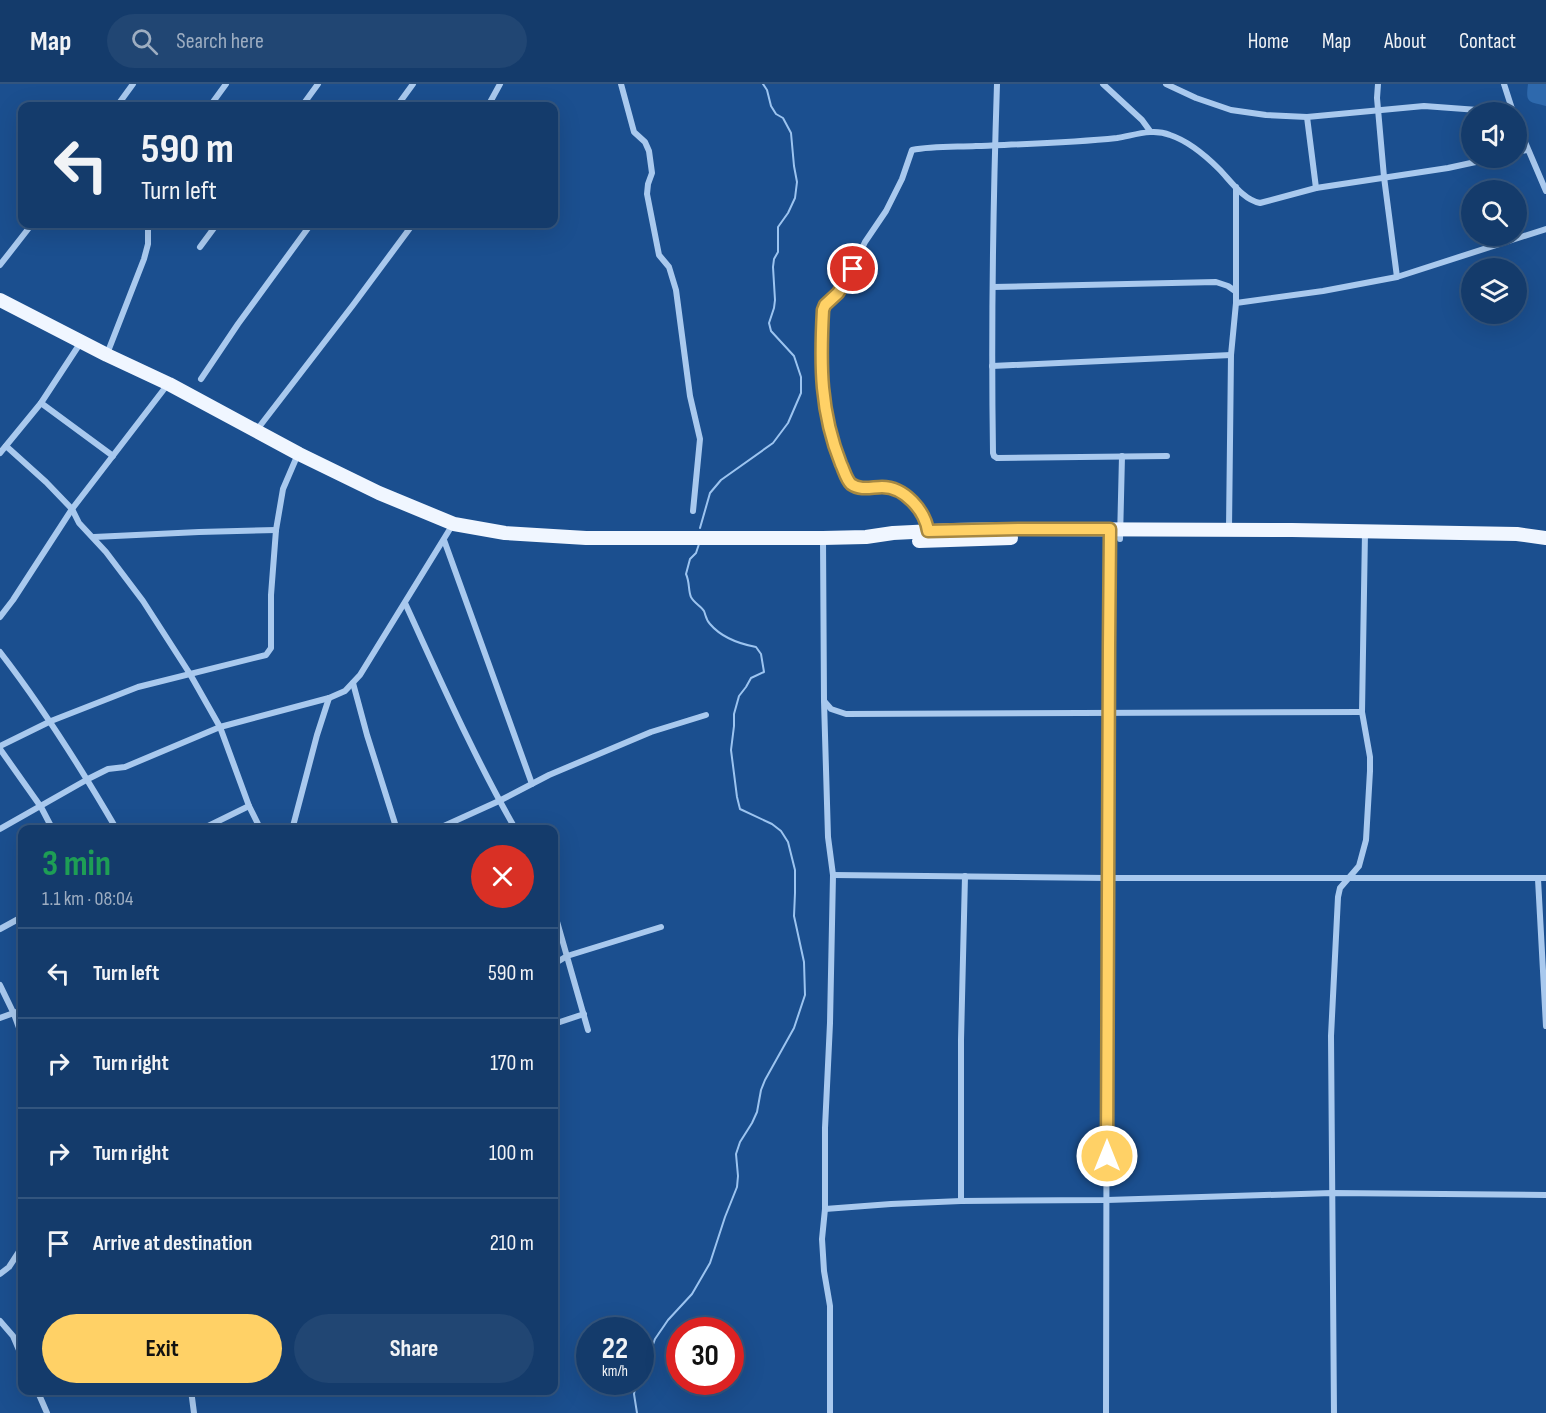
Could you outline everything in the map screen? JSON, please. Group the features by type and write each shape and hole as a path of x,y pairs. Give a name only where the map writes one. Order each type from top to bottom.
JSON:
{"main road":[{"path":"0,300 169,384 298,453 379,493 454,524 505,533 586,538 823,538 866,537 928,531 1021,529 1249,538 1365,535"},
{"path":"866,537 893,541 1228,529 1518,542 1546,539"}],"street":[{"path":"120,102 133,84"},
{"path":"213,102 226,84"},
{"path":"305,102 318,84"},
{"path":"400,102 413,84"},
{"path":"490,102 500,84"},
{"path":"621,84 634,132 645,142 649,151 652,173 646,194 659,255 669,267 676,290 690,396 700,439 693,511"},
{"path":"997,84 992,366 994,456 997,458 1167,456"},
{"path":"1103,84 1142,120 1150,131"},
{"path":"1166,84 1196,98 1231,110 1266,115 1307,117 1424,106 1461,109"},
{"path":"1378,84 1377,98 1384,177 1397,276"},
{"path":"1504,84 1510,102"},
{"path":"1307,117 1316,188"},
{"path":"928,531 927,521 922,512 896,489 882,487 870,489 855,486 849,482 834,448 826,419 820,361 823,310 847,280 865,242 886,210 902,179 912,150 1104,139 1150,131 1160,132 1186,143 1217,167 1254,202 1316,188 1461,165"},
{"path":"1527,150 1546,191"},
{"path":"1228,529 1231,355 1236,303 1236,187"},
{"path":"0,265 29,228"},
{"path":"107,355 144,259 148,244 148,228"},
{"path":"200,247 214,228"},
{"path":"201,379 308,228"},
{"path":"256,431 410,228"},
{"path":"1236,303 1323,291 1397,276 1546,229"},
{"path":"993,287 1216,282 1235,291"},
{"path":"0,453 41,403 81,341"},
{"path":"992,366 1231,355"},
{"path":"0,617 72,509 169,384"},
{"path":"41,403 113,456"},
{"path":"6,446 72,509 79,523 93,537 143,600 190,674 220,727 249,806 258,825"},
{"path":"50,825 41,807 0,748 51,721 138,687 269,653 276,530 283,489 298,453"},
{"path":"1106,1413 1109,713 1115,534 1122,456"},
{"path":"0,829 108,769 125,767 220,727 329,698 345,691 360,675 454,524"},
{"path":"93,537 276,530"},
{"path":"1334,1413 1330,1036 1338,897 1340,888 1359,866 1366,840 1370,757 1362,712 1365,535"},
{"path":"823,538 828,837 833,875 825,1128 825,1209 822,1239 824,1271 830,1306 830,1413"},
{"path":"444,540 532,784"},
{"path":"405,603 460,722 513,825"},
{"path":"0,652 51,721 114,825"},
{"path":"353,683 395,825"},
{"path":"293,825 316,735 329,698"},
{"path":"824,701 831,709 846,714 1362,712"},
{"path":"446,825 549,775 651,732 706,715"},
{"path":"210,825 249,806"},
{"path":"833,875 1107,878 1546,878"},
{"path":"962,1201 961,1040 965,876"},
{"path":"1538,879 1546,1026"},
{"path":"0,929 18,919"},
{"path":"558,925 588,1030"},
{"path":"558,962 567,956 661,927"},
{"path":"0,985 18,1025"},
{"path":"0,1018 18,1012"},
{"path":"558,1023 584,1014"},
{"path":"825,1209 962,1201 1107,1200 1332,1193 1546,1195"},
{"path":"0,1274 9,1267 18,1253"},
{"path":"0,1321 13,1336 18,1347"},
{"path":"40,1395 47,1413"},
{"path":"192,1395 194,1413"}],"shaded area":[{"path":"1528,84 1546,84 1546,106 1528,99"}],"waterway":[{"path":"700,528 710,493 721,480 773,443 788,423 801,393 801,377 794,356 771,331 769,323 775,300 773,267 778,252 778,227 795,198 797,182 791,133 783,118 776,114 771,106 763,84"},
{"path":"654,1342 668,1320 692,1294 710,1263 737,1187 736,1154 740,1142 757,1112 765,1080 794,1028 805,995 804,962 794,916 795,870 788,842 781,831 772,824 740,809 737,797 731,750 734,714 739,696 751,678 764,672 761,654 756,647 731,639 714,629 703,609 691,597 686,574 690,559 696,553 699,544"},
{"path":"634,1395 637,1413"}],"route":[{"path":"853,269 838,293 825,305 823,310 820,361 826,419 834,448 849,482 855,486 870,489 882,487 896,489 922,512 927,521 928,531 1110,529 1107,1156"}]}
